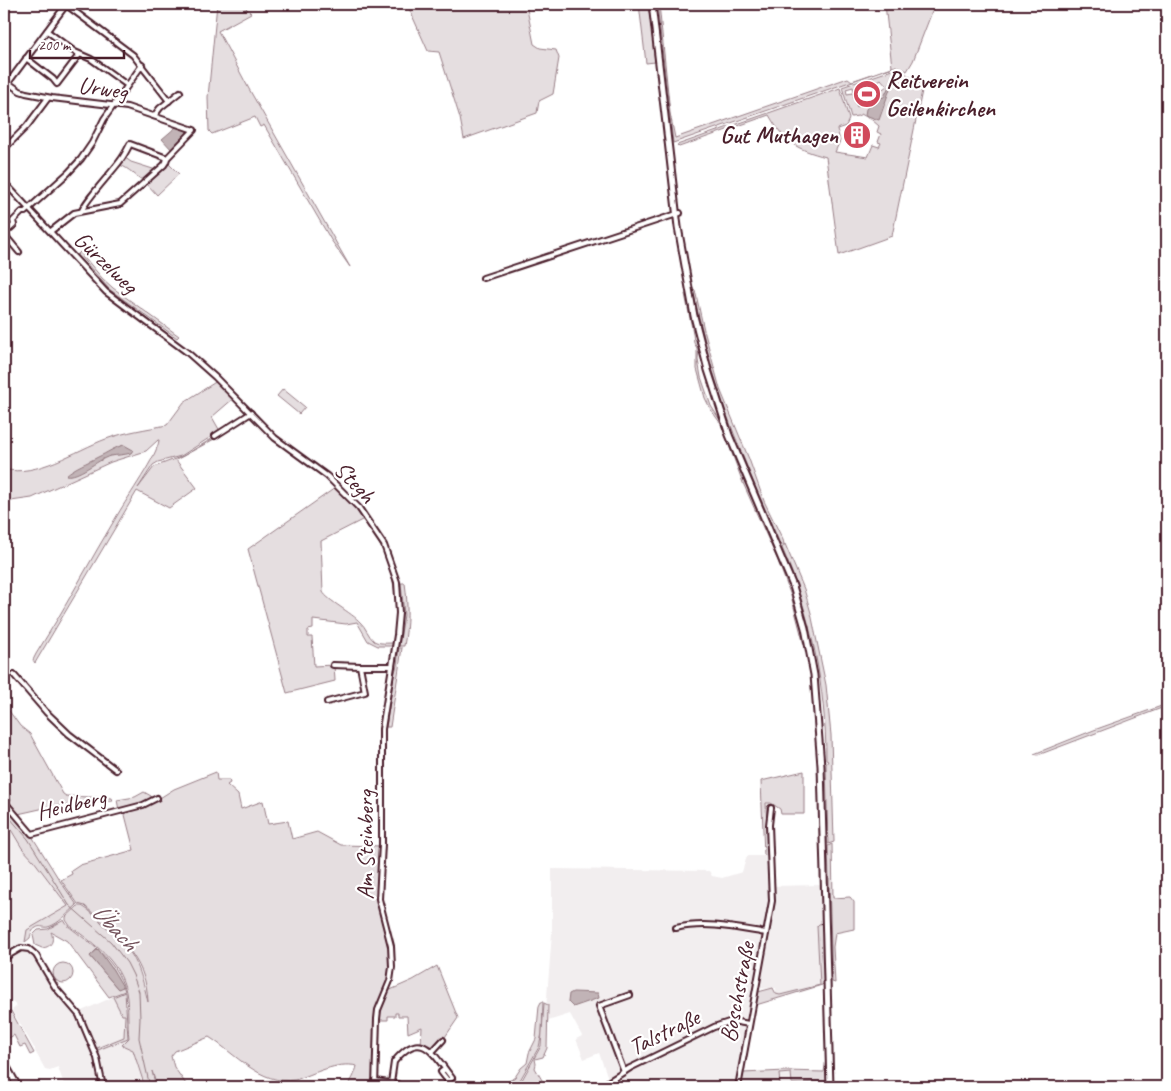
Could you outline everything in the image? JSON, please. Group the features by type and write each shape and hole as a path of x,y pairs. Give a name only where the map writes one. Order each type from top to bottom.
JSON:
{"main road":[{"path":"652,4 688,290 708,370 729,435 793,586 805,628 814,675 821,766 830,1087"},
{"path":"4,1062 18,1087"}],"street":[{"path":"4,86 66,4 132,55 142,65 169,102"},
{"path":"47,31 79,55 91,59 127,85"},
{"path":"26,58 57,84 79,55"},
{"path":"19,252 4,234 14,225 13,221 22,212 66,175 81,159 92,144 100,125 142,65"},
{"name":"Urweg","path":"4,80 20,91 48,98 128,108 194,130 167,158"},
{"path":"154,116 160,108 180,92"},
{"path":"4,149 25,128 48,98"},
{"path":"51,231 74,213 120,204 159,170 167,158 130,144 120,162 84,204 82,211"},
{"name":"Gürzelweg","path":"4,182 106,292 173,340 215,377"},
{"path":"483,278 678,214"},
{"name":"Stegh","path":"215,377 278,442 327,476 359,508 384,545 397,582 399,600"},
{"path":"215,436 250,413"},
{"name":"Am Steinberg","path":"375,1087 378,1010 390,980 392,966 391,946 379,899 382,844 382,729 397,635 399,600"},
{"path":"333,666 392,666"},
{"path":"327,702 365,692 360,666"},
{"path":"14,675 46,712 69,734 116,770"},
{"name":"Heidberg","path":"4,801 32,834 144,805 157,798"},
{"path":"766,934 772,901 771,808"},
{"name":"Boschstraße","path":"676,928 697,924 766,934 738,1087"},
{"path":"4,958 21,948 29,949 36,955 55,987 79,1015 97,1058 103,1087"},
{"name":"Talstraße","path":"624,1072 599,1006 630,995"},
{"name":"Talstraße","path":"600,1087 648,1059 722,1024 737,1021 749,1024"},
{"path":"432,1052 443,1040"},
{"path":"391,1083 394,1062 412,1047 427,1046 445,1069"},
{"path":"375,1081 396,1084"},
{"path":"5,1087 11,1084"}],"shaded area":[{"path":"217,4 242,4 251,13 218,31 350,267 331,240 264,125 260,127 255,117 212,134 209,131 208,97"},
{"path":"407,4 526,4 534,44 540,48 556,50 559,58 553,94 539,101 537,113 464,139 460,118 439,52 428,51"},
{"path":"639,4 649,4 655,62 646,63"},
{"path":"657,4 659,4 670,113 675,138 848,78 852,81 892,67 885,4 935,4 913,61 907,71 896,66 673,143"},
{"path":"898,68 923,86 892,236 839,255 826,157 792,144 780,132 769,115 679,147 677,145 840,88 849,119 846,126 837,129 840,141 835,152 868,157 873,145 879,147 881,143 878,142 881,134 877,132 879,126 861,114 851,117 842,87","holes":["881,79 887,86 857,107 853,93 847,94 846,89 853,87 855,96 858,92 860,93"]},
{"path":"897,69 879,120 865,115 866,109 874,100 884,97"},
{"path":"176,127 186,130 188,133 172,150 162,139"},
{"path":"124,157 131,162 156,170 144,181 120,165"},
{"path":"169,164 179,174 157,195 147,184"},
{"path":"80,252 113,288 179,336 177,338 109,289 78,254"},
{"path":"695,290 720,389 764,501 783,540 784,544 781,546 742,454 721,398 699,318 693,291"},
{"path":"685,294 687,294 699,345 698,360 701,377 711,406 724,426 787,577 806,642 804,645 791,596 778,561 743,483 721,424 705,398 697,369 697,348 694,343"},
{"path":"217,381 234,398 212,417 220,431 181,456 153,465 138,488 154,467 183,456 215,437 216,438 176,460 197,488 169,508 137,491 35,663 33,660 36,654 148,466 159,440 146,451 111,462 32,498 4,502 4,469 16,471 29,470 113,437 167,425 184,402"},
{"path":"283,389 305,407 299,414 277,396"},
{"path":"124,445 133,450 131,453 110,456 76,474 66,475 81,465"},
{"path":"335,488 364,519 321,541 323,592 329,599 360,622 374,641 393,643 393,646 378,646 368,641 357,622 346,624 313,620 313,629 308,630 308,637 312,637 314,666 334,665 335,681 287,693 248,549"},
{"path":"368,526 374,533 383,549 390,567 395,585 397,604 395,632 395,593 388,563"},
{"path":"785,544 804,589 811,613 826,685 831,735 834,842 828,844 826,764 828,761 826,760 820,679 809,625 782,548"},
{"path":"401,583 405,583 407,607 404,646 399,646 404,615"},
{"path":"399,648 402,648 390,727 386,727 397,665"},
{"path":"4,704 20,726 30,734 63,794 66,796 112,798 113,801 49,807 18,814 8,803 11,800 4,777"},
{"path":"1167,704 1167,706 1038,755 1034,754 1094,730"},
{"path":"804,771 804,814 781,814 780,809 771,803 766,803 768,856 764,855 761,781"},
{"path":"216,772 217,780 229,780 230,783 227,785 238,795 241,809 263,801 268,824 288,821 292,839 317,832 341,845 381,846 378,900 380,914 388,938 390,971 377,1010 374,1087 346,1087 353,1077 357,1066 349,1065 334,1067 295,1080 271,1078 249,1067 209,1037 175,1051 171,1056 174,1067 188,1087 157,1087 152,1071 156,1087 145,1087 133,1050 122,1045 129,1038 127,998 123,981 112,962 96,946 70,926 66,917 78,906 82,906 115,935 129,951 138,968 148,1002 142,972 136,959 118,937 85,906 78,904 61,880 72,874 71,871 80,865 134,850 124,811 152,803 174,789"},
{"path":"144,792 151,796 151,800 119,810 117,800 135,797"},
{"path":"4,803 30,833 77,905 56,923 48,927 35,929 30,938 25,942 27,930 68,906 22,848 4,818"},
{"path":"4,818 22,848 68,906 27,930 25,942 4,956"},
{"path":"832,844 833,898 850,897 854,902 854,929 835,933 833,947 835,983 832,982 828,846"},
{"path":"747,856 768,856 770,886 821,885 823,982 776,997 776,988 753,989 735,1087 608,1087 619,1081 616,1074 608,1078 599,1053 584,1059 576,1039 582,1036 570,1014 545,1022 552,933 552,869 709,871 712,876 722,878 742,872"},
{"path":"64,920 67,925 94,946 102,953 109,961 121,980 125,991 109,997 67,941 51,932 52,940 48,946 42,948 35,945 33,935 38,930 48,929","holes":["97,949 113,970 118,989 90,956"]},
{"path":"823,923 825,982 822,985 756,1005 758,992 773,988 776,994 780,995 820,985 817,926"},
{"path":"98,949 123,987 118,989 90,956"},
{"path":"20,951 28,952 34,957 53,988 75,1014 113,997 122,1015 124,1015 126,1029 144,1087 65,1087 58,1067 50,1070 45,1069 35,1048 12,1010 17,1006 4,996 4,962"},
{"path":"63,963 70,966 73,973 70,980 63,983 56,980 53,973 56,966"},
{"path":"437,966 458,1018 443,1040 433,1049 421,1044 422,1027 408,1033 407,1016 398,1016 398,1013 395,1013 395,1016 388,1016 388,1020 379,1020 388,991 413,980"},
{"path":"824,989 828,1087 825,1087 825,1082 792,1083 791,1073 779,1074 780,1084 741,1086 743,1073 824,1072 826,1059"},
{"path":"125,992 128,1038 98,1050 97,1048 124,1037 125,1015 122,1015 113,997"},
{"path":"573,992 598,993 599,998 573,1007 568,1002 569,994"},
{"path":"541,1002 543,1002 542,1033 539,1047 516,1087 500,1087 515,1077 527,1063 529,1053 536,1039"},
{"path":"544,1003 548,1005 547,1048 543,1057 535,1059 535,1068 546,1087 518,1087 541,1046"},
{"path":"7,1010 11,1011 34,1053 30,1055 25,1045 20,1047 14,1035 7,1039 8,1042 4,1045 4,1012"},
{"path":"792,1073 792,1083 824,1082 824,1087 741,1087 779,1084 779,1074"}],"waterway":[{"name":"Übach","path":"4,811 28,839 69,905 111,942 127,963 139,992 139,1038 150,1087"}],"place":[{"name":"Reitverein Geilenkirchen","path":"867,94"},
{"name":"Gut Muthagen","path":"857,135"}]}
